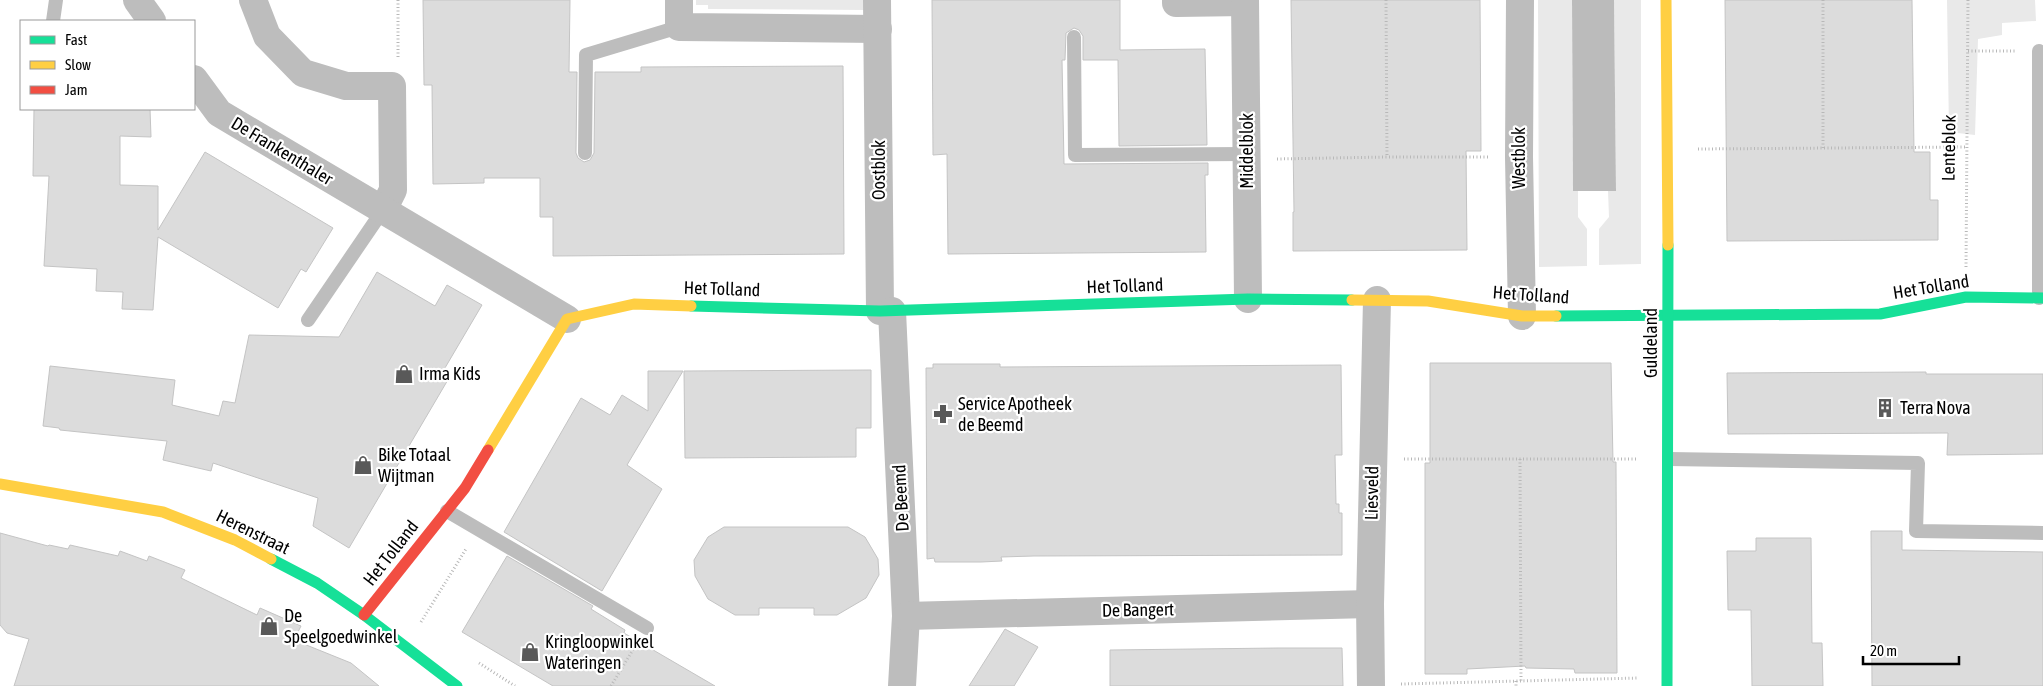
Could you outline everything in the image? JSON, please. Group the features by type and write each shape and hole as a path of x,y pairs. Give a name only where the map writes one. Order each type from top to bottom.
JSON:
{"street":[{"path":"137,0 151,20"},
{"path":"253,0 267,36 302,73 346,86 392,86 393,190 383,210"},
{"path":"679,0 679,27 878,29"},
{"name":"Oostblok","path":"878,0 886,311"},
{"name":"Middelblok","path":"1176,0 1176,3 1245,1 1248,299"},
{"name":"Westblok","path":"1520,0 1519,157 1522,316"},
{"name":"Guldeland","path":"1666,0 1668,315 1667,682"},
{"name":"De Frankenthaler","path":"195,80 219,113 568,319"},
{"name":"Het Tolland","path":"364,615 465,488 568,319 634,304 886,311 1248,299 1377,300 1428,301 1522,316 1880,314 1966,297 2041,298"},
{"name":"Liesveld","path":"1371,685 1370,604 1377,300"},
{"name":"De Beemd","path":"886,311 906,616 902,686"},
{"name":"Herenstraat","path":"0,484 163,512 235,540 317,583 364,615 405,648 458,686"},
{"name":"De Bangert","path":"906,616 1370,604"}],"lane":[{"path":"53,20 56,0"},
{"path":"585,153 586,55 679,27"},
{"path":"1074,37 1075,155 1246,157"},
{"path":"2039,51 2041,298"},
{"path":"308,320 383,210"},
{"path":"1668,459 1918,463 1916,531 2043,533"},
{"path":"447,511 646,628"}],"path":[{"path":"392,86 398,64 398,0"},
{"path":"1386,0 1387,156"},
{"path":"1823,0 1823,148"},
{"name":"Lenteblok","path":"1966,297 1968,0"},
{"path":"1968,51 2039,51"},
{"path":"1696,150 1967,148"},
{"path":"1246,157 1519,157"},
{"path":"1373,459 1668,459"},
{"path":"1520,459 1521,681"},
{"path":"611,686 646,628"},
{"path":"1516,681 1516,686"},
{"path":"1371,685 1516,681 1667,682"}],"shaded area":[{"path":"696,0 868,0 868,10 708,9 708,5 696,5"},
{"path":"1538,0 1572,0 1573,190 1578,191 1578,217 1587,229 1587,266 1539,267"},
{"path":"1572,0 1614,0 1616,191 1573,191"},
{"path":"1614,0 1641,0 1641,264 1599,265 1599,229 1609,217 1608,191 1616,191"},
{"path":"1947,0 2035,0 2036,21 2002,23 2002,35 1978,39 1975,135 1949,132"}],"building":[{"path":"423,0 570,0 569,72 577,72 576,153 578,158 584,162 590,160 594,153 595,72 641,72 641,67 843,66 844,254 553,256 553,217 540,217 540,178 484,178 484,183 433,184 432,85 424,85"},
{"path":"932,0 1120,0 1120,50 1205,49 1207,145 1119,146 1118,60 1083,60 1083,36 1079,30 1074,28 1066,33 1065,60 1062,60 1064,164 1208,163 1208,175 1205,175 1206,252 948,254 947,154 933,155"},
{"path":"1291,0 1480,0 1481,151 1466,151 1467,250 1293,251"},
{"path":"1725,0 1912,0 1914,152 1930,152 1930,200 1938,200 1938,240 1727,241"},
{"path":"34,110 150,110 151,137 120,136 120,185 158,186 158,230 205,152 333,228 306,272 301,269 278,308 158,237 153,310 122,309 123,292 96,291 97,269 44,266 49,176 33,176"},
{"path":"377,272 435,306 447,285 482,305 442,373 449,378 349,548 313,526 318,498 213,463 211,471 163,460 167,441 60,430 59,428 43,426 50,366 175,380 172,405 219,416 223,401 235,403 249,335 339,337"},
{"path":"1430,363 1611,363 1613,462 1616,462 1617,673 1575,673 1574,669 1526,668 1525,666 1467,669 1467,674 1425,674 1425,463 1430,463"},
{"path":"933,364 1000,364 1000,367 1341,365 1342,455 1335,455 1336,504 1339,504 1339,513 1342,513 1342,555 1034,556 1001,557 1002,561 981,562 935,562 934,558 927,559 926,368 933,368"},
{"path":"871,370 871,428 856,428 856,457 685,458 684,371"},
{"path":"648,371 683,371 627,465 662,489 602,591 504,532 581,398 610,415 622,395 648,411"},
{"name":"Terra Nova","path":"1926,372 1926,374 2043,374 2043,454 1947,455 1948,433 1728,434 1727,373"},
{"path":"724,527 848,527 865,537 878,559 879,575 866,598 837,615 814,615 814,608 759,608 759,615 735,615 708,599 695,576 694,560 708,537"},
{"path":"1871,531 1902,531 1902,550 2043,552 2043,686 1872,686"},
{"path":"0,533 48,546 68,549 70,545 118,556 120,551 147,561 149,556 185,570 181,578 257,615 260,608 301,626 294,640 351,663 379,686 14,686 29,639 7,633 0,625"},
{"path":"1756,538 1811,538 1812,643 1822,643 1823,686 1752,686 1751,610 1728,610 1727,551 1756,551"},
{"path":"507,556 593,606 591,609 625,630 624,633 715,686 553,686 462,632"},
{"path":"1005,629 1038,647 1014,686 969,686"},
{"path":"1342,648 1343,686 1110,686 1110,650"}],"traffic: fast":[{"path":"1667,686 1668,245"},
{"path":"1556,316 1880,314 1966,297 2043,298"},
{"path":"691,306 880,311 1248,299 1352,300"},
{"path":"271,559 317,583 364,615 457,686"}],"traffic: slow":[{"path":"1666,0 1668,245"},
{"path":"1352,300 1428,301 1522,316 1556,316"},
{"path":"488,450 567,319 634,304 691,306"},
{"path":"0,484 163,512 235,540 271,559"}],"traffic: jam":[{"path":"364,615 465,488 488,450"}],"place":[{"name":"Irma Kids","path":"404,374"},
{"name":"Terra Nova","path":"1885,408"},
{"name":"Service Apotheek de Beemd","path":"943,414"},
{"name":"Bike Totaal Wijtman","path":"363,465"},
{"name":"De Speelgoedwinkel","path":"269,626"},
{"name":"Kringloopwinkel Wateringen","path":"530,652"}]}
